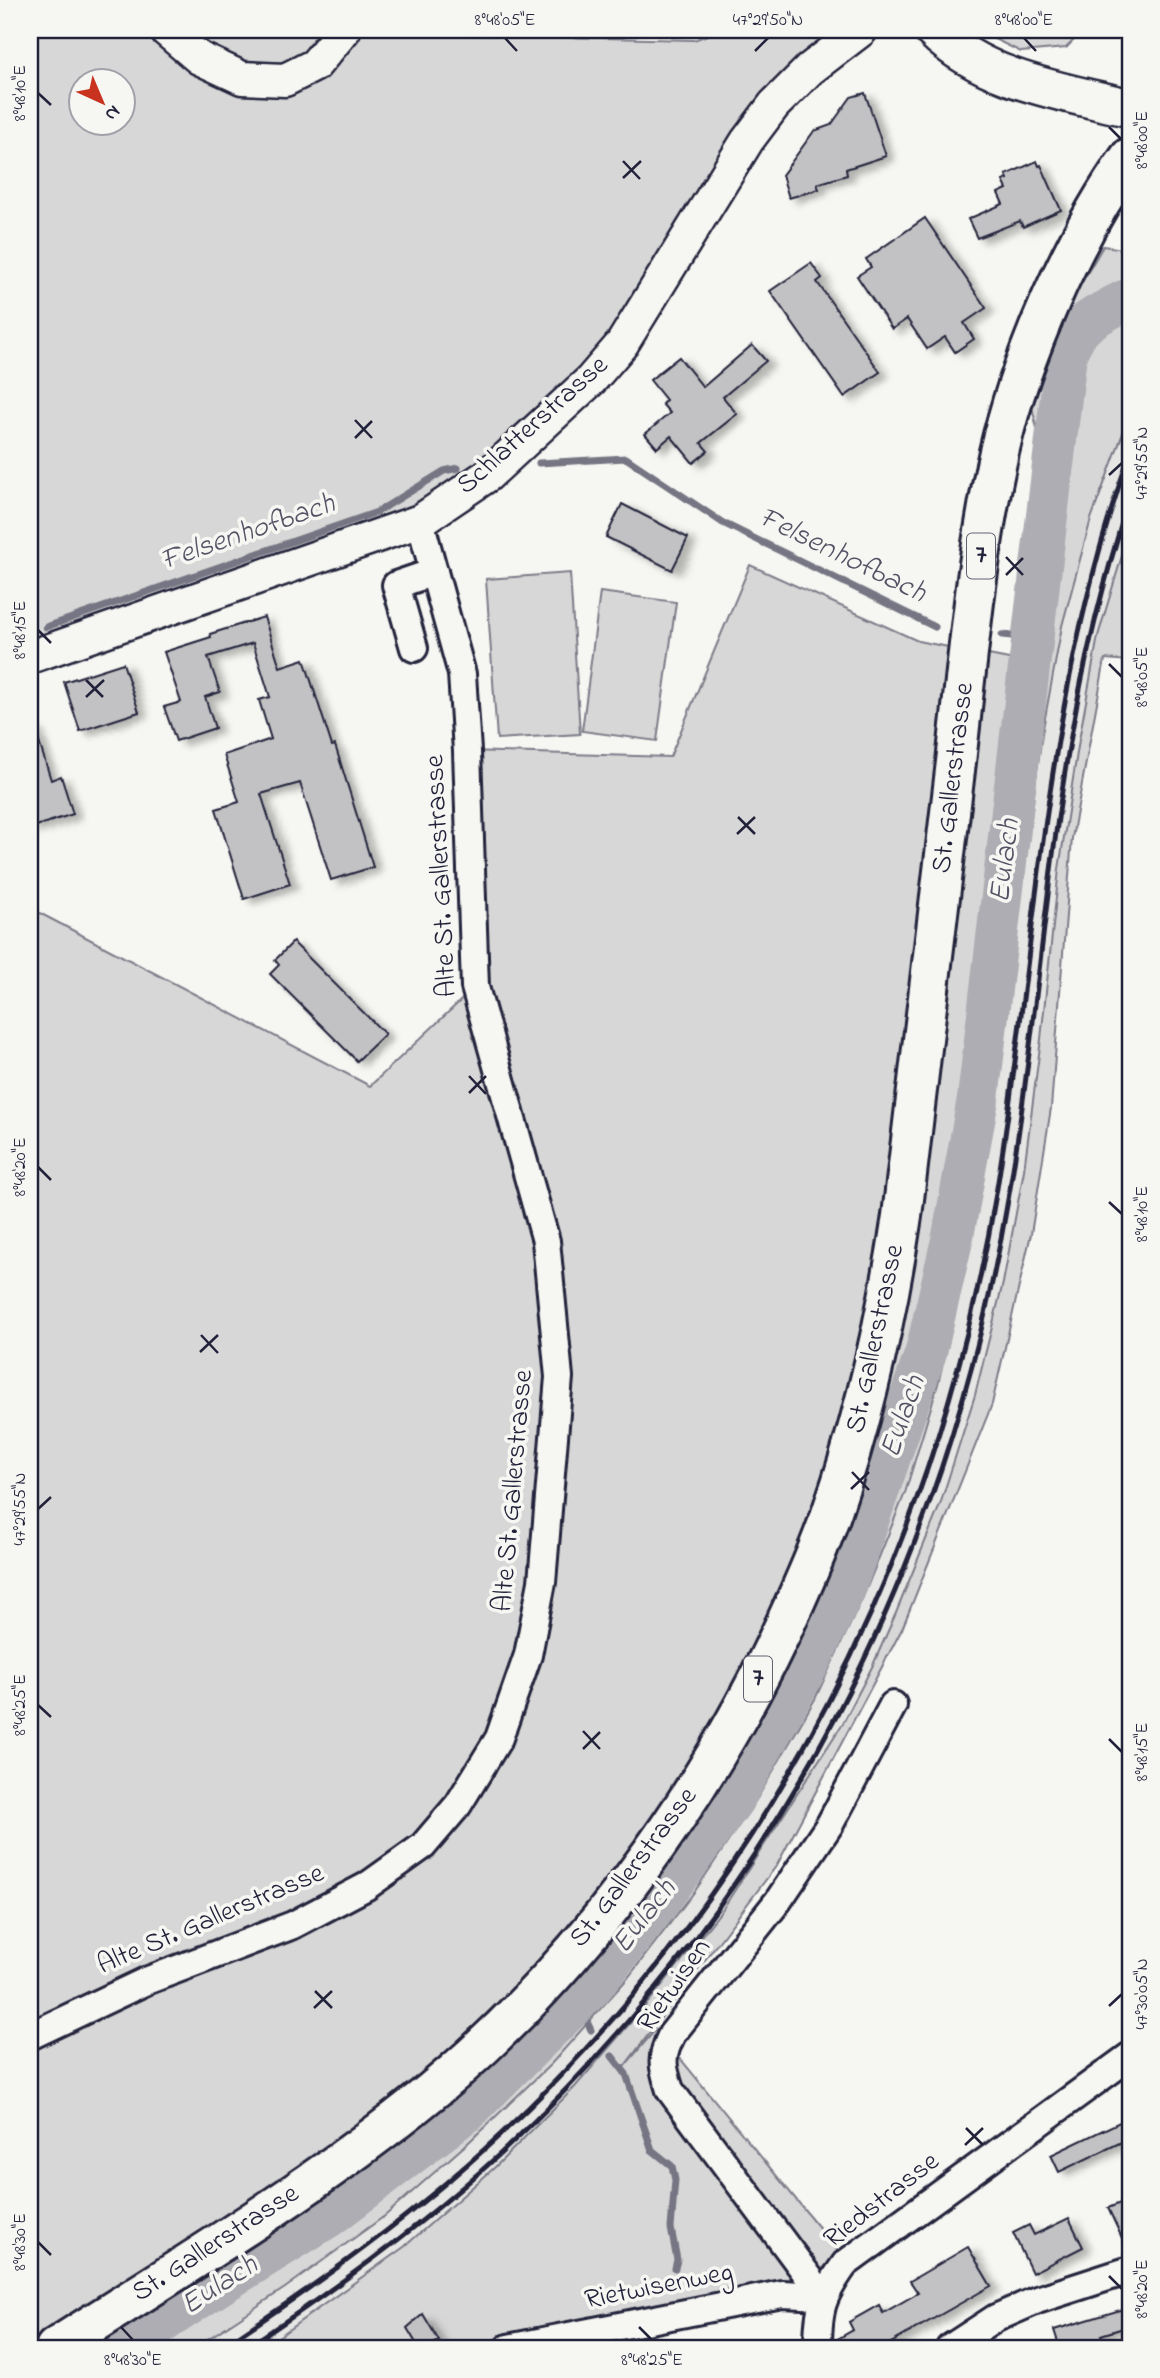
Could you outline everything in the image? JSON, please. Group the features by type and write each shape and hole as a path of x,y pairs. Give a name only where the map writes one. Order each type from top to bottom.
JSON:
{"main road":[{"path":"933,30 961,52 1022,80 1130,108"},
{"name":"St. Gallerstrasse","path":"55,2348 327,2172 414,2106 493,2036 573,1951 656,1848 714,1759 779,1638 831,1514 858,1428 890,1293 902,1216 981,561 1000,451 1026,367 1068,263 1130,157"}],"street":[{"path":"166,30 199,58 242,78 285,80 315,65 344,30"},
{"name":"Schlatterstrasse","path":"30,657 420,521 488,475 592,380 622,344 747,141 774,105 810,69 861,30"},
{"name":"Alte St. Gallerstrasse","path":"30,2036 146,1981 293,1925 368,1886 423,1846 458,1805 499,1738 528,1655 541,1582 559,1377 545,1241 475,987 462,674 420,521"},
{"path":"414,648 396,584 434,572"},
{"name":"Rietwisen","path":"823,2296 670,2090 662,2067 663,2052 672,2034 778,1901 830,1824 892,1705"},
{"name":"Riedstrasse","path":"817,2348 823,2296 845,2264 1130,2056"},
{"path":"950,2348 996,2318 1037,2300 1130,2270"},
{"name":"Rietwisenweg","path":"508,2348 782,2294 823,2296"}],"shaded area":[{"path":"30,30 462,30 467,35 694,40 721,30 834,30 844,43 810,69 622,344 420,521 30,657"},
{"path":"976,30 1084,30 1066,48 1021,52"},
{"path":"1103,246 1130,250 1130,414 1091,519 1062,626 1042,734 983,1182 938,1384 905,1493 863,1597 815,1699 758,1797 695,1891 627,1979 551,2064 470,2141 386,2215 285,2288 194,2348 30,2348 30,908 370,1086 475,987 467,751 670,757 750,565 918,641 1019,661 1039,437 1032,407 1077,291"},
{"path":"1130,414 1130,529 1098,636 1079,740 1059,869 1024,1170 1003,1283 975,1395 940,1505 873,1665 843,1723 722,1910 651,1999 575,2087 494,2168 404,2247 263,2348 194,2348 285,2288 386,2215 552,2064 695,1891 758,1797 815,1699 863,1597 905,1493 938,1384 983,1182 1042,734 1062,626 1091,519"},
{"path":"1130,529 1130,661 1105,659 1072,838 1051,1108 1031,1234 992,1404 902,1629 777,1865 623,2068 656,2029 840,2253 811,2279 780,2287 454,2348 263,2348 404,2247 494,2168 575,2087 651,1999 722,1910 843,1723 873,1665 940,1505 975,1395 1003,1283 1024,1170 1059,869 1079,740 1098,636"},
{"path":"570,573 580,734 497,739 486,579"},
{"path":"600,592 676,602 657,741 582,731"}],"building":[{"path":"865,93 886,156 846,169 847,175 817,184 819,189 789,198 782,175 814,131 831,125 851,97"},
{"path":"1037,161 1061,210 1023,227 1020,221 977,238 968,219 1003,204 998,193 1007,189 1003,181 1008,179 1006,175"},
{"path":"925,218 986,308 964,323 974,339 955,352 945,337 927,349 907,319 892,329 857,276 871,267 866,259"},
{"path":"811,263 822,278 817,282 880,372 844,397 770,291"},
{"path":"752,345 766,361 723,397 737,414 701,443 708,451 693,463 671,436 657,448 645,434 670,413 662,404 666,400 650,380 679,357 703,387"},
{"path":"622,504 688,538 672,570 606,537"},
{"path":"264,617 280,667 304,659 332,746 335,745 373,867 331,880 300,783 261,794 290,884 244,899 216,809 239,802 224,755 271,739 259,700 270,697 253,643 208,657 220,692 205,697 215,728 176,741 164,707 181,702 164,652"},
{"path":"123,663 139,712 80,731 64,682"},
{"path":"34,726 51,780 61,776 73,814 30,828 30,727"},
{"path":"293,942 385,1034 357,1061 270,974 279,965 275,960"},
{"path":"1130,2117 1130,2138 1059,2172 1051,2155"},
{"path":"1130,2199 1130,2255 1108,2208"},
{"path":"1069,2218 1083,2247 1032,2273 1013,2233 1029,2225 1034,2235"},
{"path":"968,2247 991,2286 882,2348 834,2348 834,2341 853,2330 849,2322 879,2305 883,2313 918,2293 910,2281"},
{"path":"1130,2307 1130,2326 1101,2335 1103,2341 1081,2348 1060,2348 1054,2330"},
{"path":"423,2314 439,2341 426,2348 419,2348 407,2328"}],"waterway":[{"name":"Eulach","path":"123,2348 328,2217 466,2112 591,1988 655,1907 733,1800 807,1667 845,1588 926,1352 953,1236 978,1099 1066,355 1082,327 1105,311 1130,300"},
{"name":"Felsenhofbach","path":"539,463 626,458 723,523 935,627"},
{"name":"Felsenhofbach","path":"46,627 377,512 444,471 458,468"},
{"name":"Felsenhofbach","path":"1002,635 1031,638"},
{"path":"577,2001 591,2030"},
{"path":"612,2056 626,2074 652,2150 672,2166 675,2180 671,2228 677,2260 675,2268"}],"railway":[{"path":"221,2348 330,2273 434,2193 500,2135 597,2037 684,1932 761,1820 828,1703 885,1581 932,1454 970,1323 997,1188 1046,818 1061,726 1079,634 1101,544 1130,454"},
{"path":"246,2348 345,2280 440,2206 501,2153 600,2053 689,1946 768,1834 836,1716 894,1592 943,1464 981,1331 1018,1137 1071,736 1096,615 1130,497"}]}
